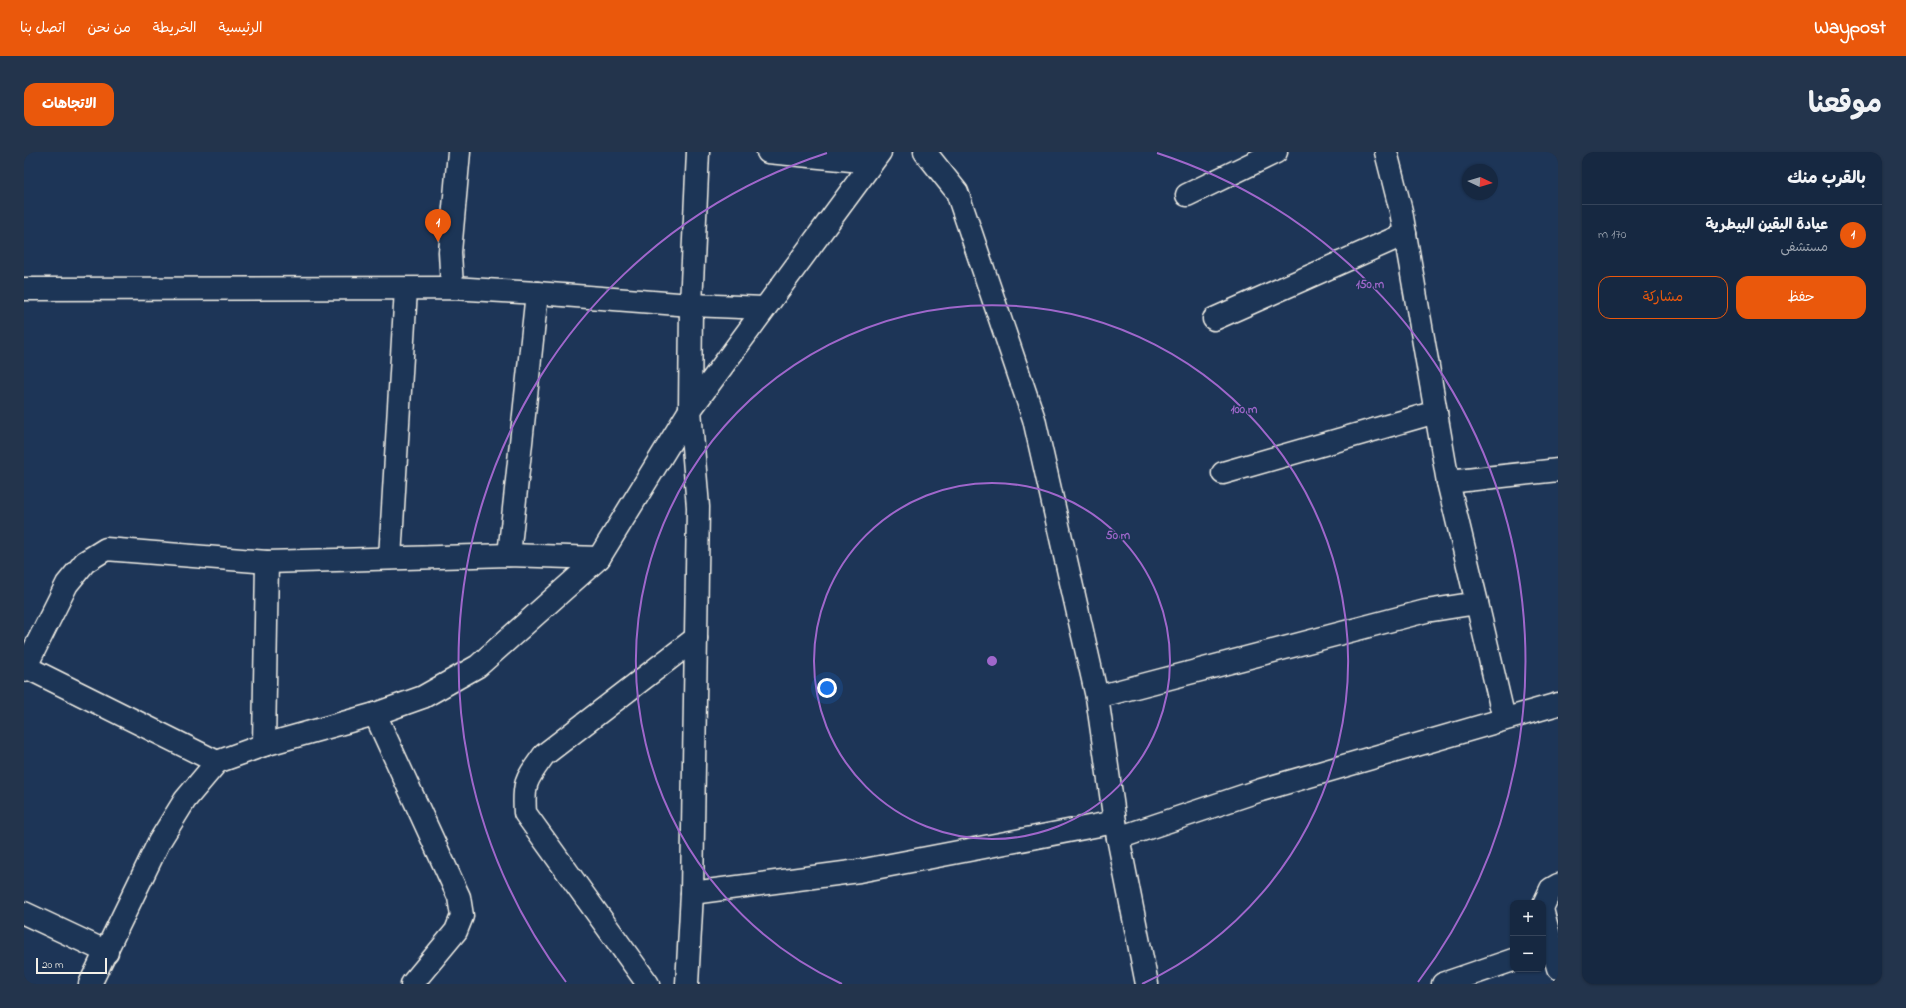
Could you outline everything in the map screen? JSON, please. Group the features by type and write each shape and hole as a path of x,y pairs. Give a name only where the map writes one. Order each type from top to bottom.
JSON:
{"street":[{"path":"452,288 450,252 459,152"},
{"path":"683,981 692,893 698,507 690,410 691,305 698,152"},
{"path":"768,152 876,157"},
{"path":"926,152 957,192 1034,419 1097,697 1117,830 1147,984"},
{"path":"1187,195 1276,152"},
{"path":"1386,152 1401,211 1448,482 1504,719"},
{"path":"90,984 107,952 159,842 185,800 217,762 264,745 375,714 423,697 478,666 599,558 690,410 876,157"},
{"path":"1214,319 1405,234"},
{"path":"24,289 406,290 452,288 691,305 764,308"},
{"path":"390,558 406,290"},
{"path":"509,555 537,293"},
{"path":"1223,473 1436,412"},
{"path":"1448,482 1558,470"},
{"path":"217,762 25,668 68,584 85,562 106,549 267,562 509,555 599,558"},
{"path":"264,745 267,562"},
{"path":"1097,697 1426,611 1477,603"},
{"path":"648,984 525,813 524,788 530,773 544,755 696,638"},
{"path":"692,893 860,871 1117,830 1262,790 1558,704"},
{"path":"375,714 459,897 462,916 456,931 412,984"},
{"path":"1546,900 1551,889 1558,885"},
{"path":"24,913 107,952"},
{"path":"1546,934 1548,948 1558,968"},
{"path":"1443,984 1510,961"}],"place":[{"name":"عيادة اليقين البيطرية","path":"438,242"}]}
